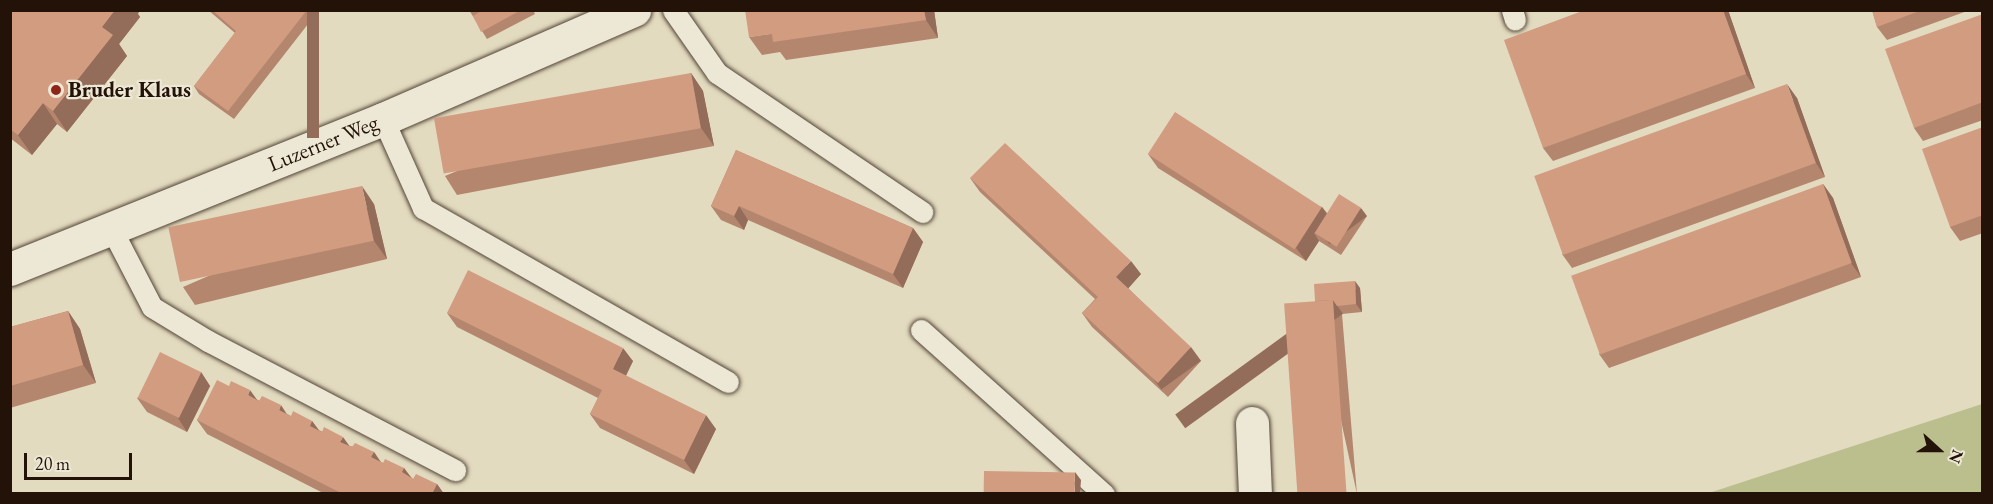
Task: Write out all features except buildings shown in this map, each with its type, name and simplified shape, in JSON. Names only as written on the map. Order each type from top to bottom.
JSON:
[{"type":"street","name":"Luzerner Weg","points":[[10,268],[383,119],[577,22],[634,10]]},
{"type":"street","points":[[1252,423],[1255,494]]},
{"type":"lane","points":[[673,10],[717,73],[922,212]]},
{"type":"lane","points":[[383,119],[423,208],[728,382]]},
{"type":"lane","points":[[111,228],[152,307],[208,341],[455,471]]},
{"type":"lane","points":[[921,330],[1104,494]]},
{"type":"green space","points":[[1982,404],[1982,493],[1709,493]]},
{"type":"place","name":"Bruder Klaus","points":[[56,90]]}]
